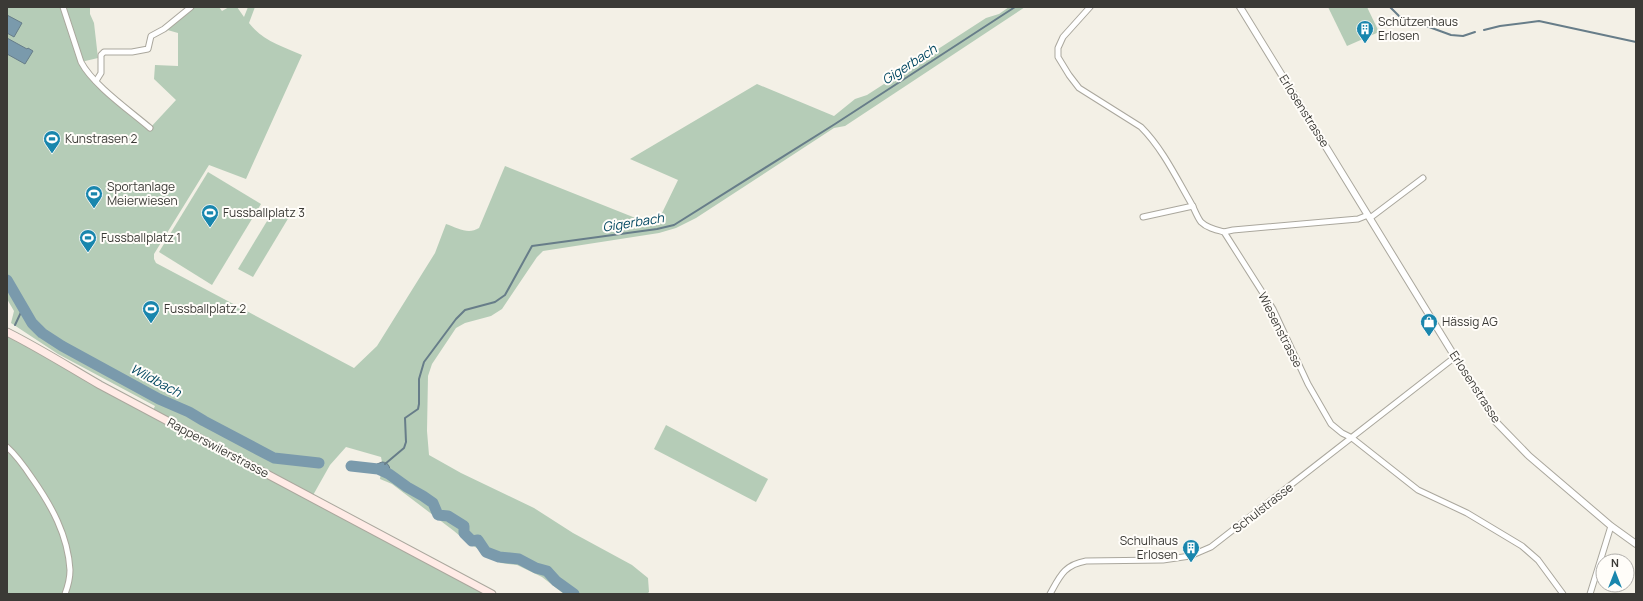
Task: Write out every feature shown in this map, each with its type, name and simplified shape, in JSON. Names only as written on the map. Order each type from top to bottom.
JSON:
[{"type":"main road","name":"Rapperswilerstrasse","points":[[7,332],[100,384],[492,594]]},
{"type":"street","points":[[63,7],[84,68],[96,81],[150,128]]},
{"type":"street","points":[[96,81],[101,73],[101,55],[104,52],[132,52],[148,49],[151,36],[164,29],[191,7]]},
{"type":"street","points":[[1090,7],[1063,38],[1058,48],[1058,57],[1062,65],[1079,88],[1141,127],[1147,133],[1158,146],[1201,222],[1212,229],[1224,232],[1358,220],[1369,216],[1423,178]]},
{"type":"street","name":"Erlosenstrasse","points":[[1240,7],[1496,422],[1529,456],[1611,526],[1636,544]]},
{"type":"street","points":[[1143,217],[1193,206]]},
{"type":"street","name":"Wiesenstrasse","points":[[1224,232],[1273,309],[1308,384],[1331,424],[1342,433],[1352,438],[1418,490],[1467,513],[1522,546],[1538,560],[1563,594]]},
{"type":"street","name":"Schulstrasse","points":[[1050,594],[1061,574],[1076,562],[1163,560],[1190,556],[1211,547],[1455,357]]},
{"type":"street","points":[[7,447],[19,458],[48,501],[56,518],[66,548],[70,570],[65,594]]},
{"type":"street","points":[[1590,594],[1611,526]]},
{"type":"green space","points":[[7,7],[90,7],[90,14],[94,23],[98,58],[81,62],[84,68],[150,128],[176,100],[154,79],[155,65],[178,66],[178,33],[164,29],[190,7],[219,7],[222,11],[229,7],[237,7],[244,17],[248,7],[255,7],[249,23],[254,29],[267,39],[302,55],[246,179],[209,165],[154,254],[154,259],[156,263],[354,368],[377,346],[435,253],[446,224],[467,231],[479,228],[505,166],[643,221],[657,219],[662,213],[678,180],[630,159],[757,84],[834,116],[855,99],[867,95],[986,18],[999,14],[1009,7],[1025,7],[845,126],[834,128],[696,218],[676,228],[659,233],[543,251],[537,257],[502,309],[491,316],[465,323],[456,328],[432,364],[428,376],[427,431],[429,455],[461,473],[534,508],[573,533],[632,565],[648,578],[649,592],[647,594],[564,594],[542,577],[517,565],[501,563],[467,542],[392,484],[380,479],[381,472],[389,474],[389,467],[386,462],[382,462],[381,457],[346,447],[330,465],[312,497],[498,594],[7,594],[7,332],[152,412],[155,406],[58,354],[11,323],[14,311],[7,299],[7,294],[10,292],[7,285]]},
{"type":"green space","points":[[1328,7],[1367,7],[1379,32],[1347,46]]},
{"type":"green space","name":"Fussballplatz 3","points":[[208,172],[261,204],[212,285],[159,252]]},
{"type":"green space","points":[[275,208],[289,217],[253,277],[238,269]]},
{"type":"green space","points":[[666,425],[768,479],[756,502],[654,449]]},
{"type":"water","points":[[7,15],[22,23],[14,37],[7,33]]},
{"type":"water","points":[[7,38],[33,51],[25,64],[7,54]]},
{"type":"water","points":[[382,462],[389,466],[390,470],[388,475],[376,472],[377,464]]},
{"type":"waterway","name":"Gigerbach","points":[[385,464],[404,448],[406,442],[405,418],[418,409],[419,379],[424,362],[456,319],[465,310],[495,302],[505,295],[532,246],[657,229],[674,225],[835,124],[1015,7]]},
{"type":"waterway","name":"Gigerbach","points":[[1390,7],[1399,16],[1451,35],[1463,36],[1475,32]]},
{"type":"waterway","name":"Gigerbach","points":[[1484,30],[1500,26],[1539,21],[1636,42]]},
{"type":"waterway","name":"Wildbach","points":[[7,280],[32,323],[42,333],[62,346],[159,399],[189,412],[274,458],[319,463]]},
{"type":"waterway","points":[[15,325],[23,308]]},
{"type":"waterway","name":"Wildbach","points":[[351,466],[378,469],[389,474],[433,503],[438,515],[448,516],[464,526],[464,533],[472,541],[478,540],[486,552],[499,557],[519,559],[536,568],[547,571],[556,581],[574,594]]},
{"type":"place","name":"Schützenhaus Erlosen","points":[[1365,44]]},
{"type":"place","name":"Kunstrasen 2","points":[[52,154]]},
{"type":"place","name":"Sportanlage Meierwiesen","points":[[94,209]]},
{"type":"place","name":"Fussballplatz 3","points":[[210,228]]},
{"type":"place","name":"Fussballplatz 1","points":[[88,253]]},
{"type":"place","name":"Fussballplatz 2","points":[[151,324]]},
{"type":"place","name":"Hässig AG","points":[[1429,337]]},
{"type":"place","name":"Schulhaus Erlosen","points":[[1191,563]]}]
